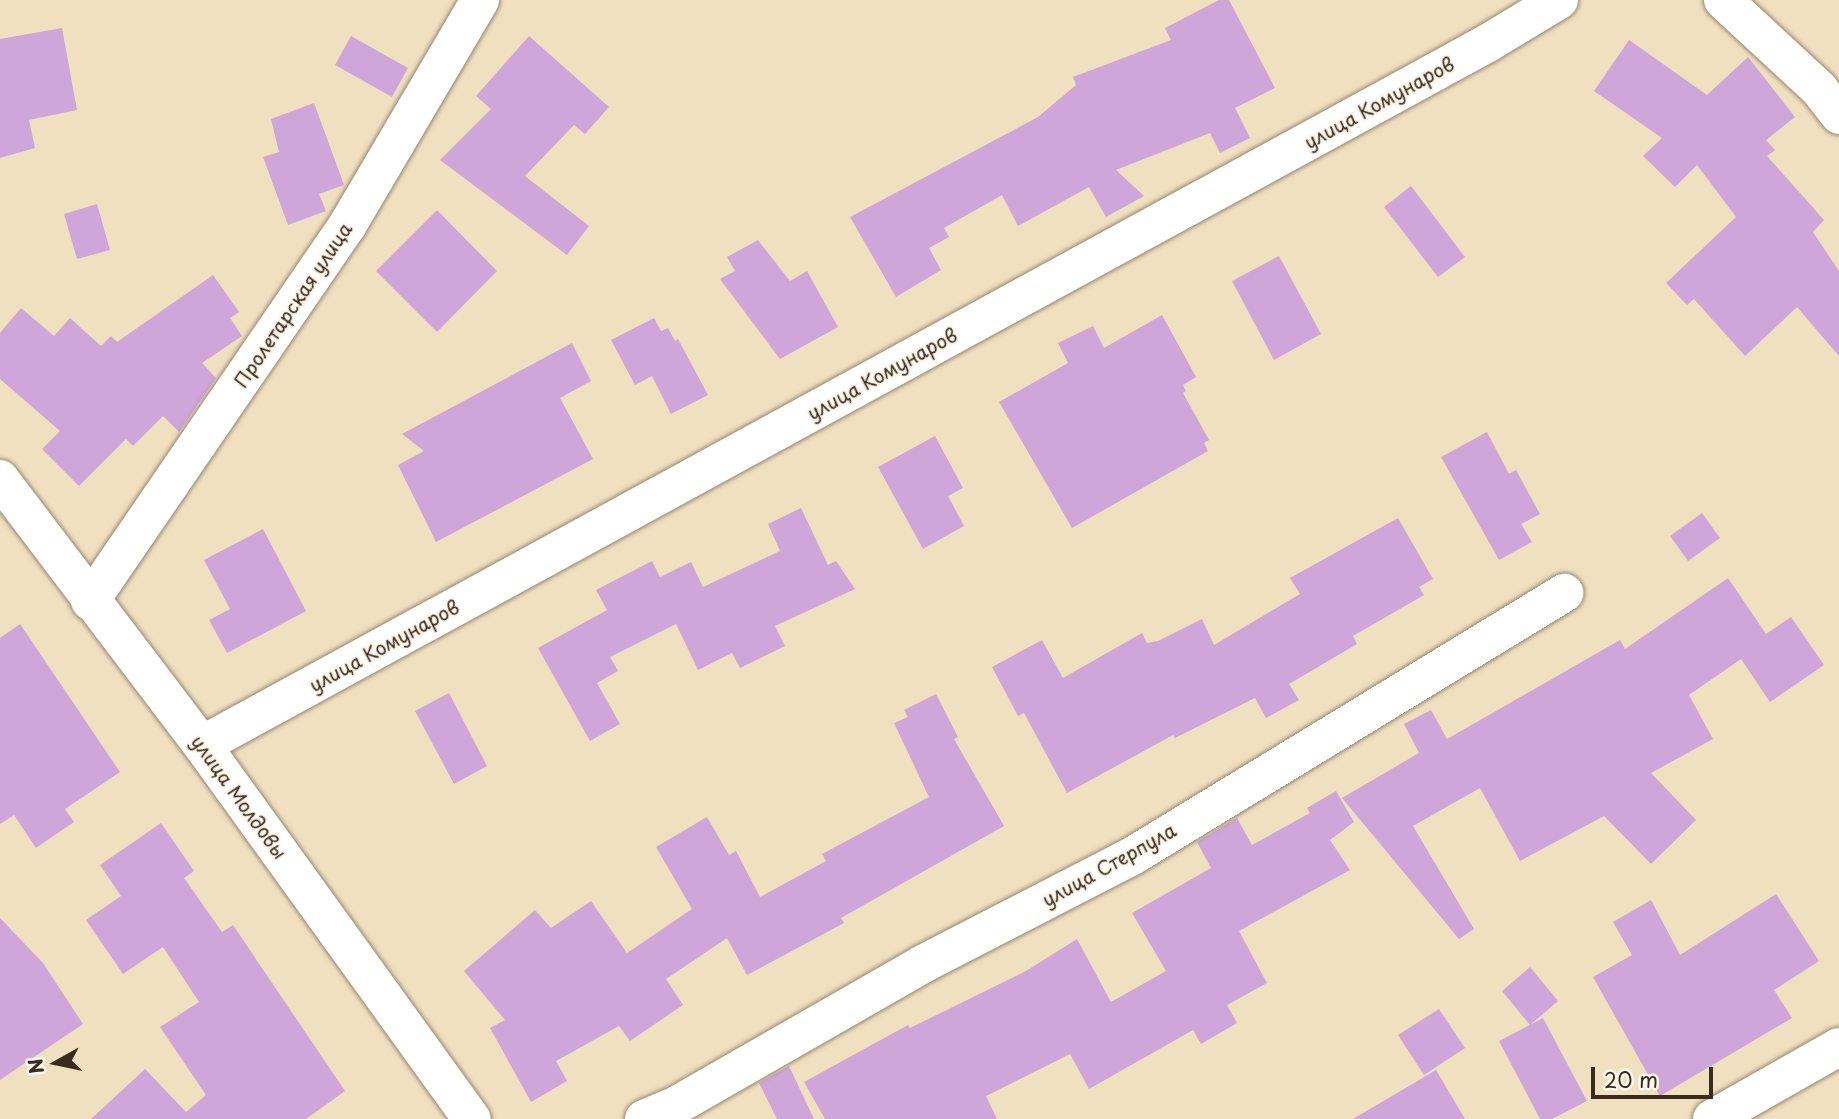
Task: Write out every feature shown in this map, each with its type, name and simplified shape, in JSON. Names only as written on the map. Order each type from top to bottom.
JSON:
[{"type":"street","name":"Пролетарская улица","points":[[90,601],[347,226],[480,0]]},
{"type":"street","name":"улица Комунаров","points":[[202,745],[1476,50],[1559,0]]},
{"type":"street","points":[[1723,0],[1819,89],[1839,115]]},
{"type":"street","name":"улица Молдовы","points":[[0,479],[90,601],[202,745],[472,1119]]},
{"type":"street","name":"улица Стерпула","points":[[644,1119],[677,1105],[923,964],[1134,855],[1564,593]]},
{"type":"street","points":[[1712,1119],[1839,1047]]},
{"type":"building","points":[[1219,0],[1229,0],[1275,88],[1235,108],[1250,138],[1220,153],[1210,133],[1116,170],[1144,196],[1106,217],[1089,187],[1018,226],[1002,195],[944,228],[949,237],[929,248],[941,270],[896,297],[850,217],[1038,117],[1076,85],[1073,77],[1171,40],[1165,28]]},
{"type":"building","points":[[62,28],[77,110],[29,120],[35,148],[0,158],[0,39]]},
{"type":"building","points":[[351,36],[408,68],[392,97],[335,65]]},
{"type":"building","points":[[529,36],[609,107],[585,134],[574,125],[525,176],[589,226],[567,255],[440,160],[491,109],[476,96]]},
{"type":"building","points":[[1629,40],[1707,95],[1748,57],[1795,117],[1766,140],[1775,150],[1767,156],[1824,220],[1813,232],[1839,271],[1839,356],[1797,307],[1745,356],[1694,299],[1687,305],[1666,283],[1736,217],[1697,165],[1675,187],[1643,156],[1662,138],[1594,91]]},
{"type":"building","points":[[314,103],[344,185],[319,194],[326,211],[288,225],[263,157],[279,152],[271,119]]},
{"type":"building","points":[[1411,186],[1465,257],[1438,277],[1384,207]]},
{"type":"building","points":[[97,204],[110,250],[77,259],[64,214]]},
{"type":"building","points":[[437,210],[497,271],[437,332],[376,271]]},
{"type":"building","points":[[758,240],[790,281],[807,271],[838,327],[780,359],[720,279],[735,271],[727,257]]},
{"type":"building","points":[[1279,256],[1321,334],[1274,360],[1232,281]]},
{"type":"building","points":[[213,275],[239,312],[230,318],[242,336],[202,363],[216,378],[179,432],[163,416],[133,446],[126,439],[79,486],[42,449],[60,431],[0,379],[0,333],[21,308],[54,336],[70,318],[101,346],[111,336],[117,342]]},
{"type":"building","points":[[1162,315],[1196,377],[1183,385],[1186,391],[1183,393],[1209,440],[1204,443],[1208,451],[1072,528],[999,402],[1068,363],[1058,343],[1093,326],[1104,348]]},
{"type":"building","points":[[654,318],[661,331],[668,328],[675,341],[678,339],[708,395],[671,414],[652,376],[635,385],[611,340]]},
{"type":"building","points":[[572,343],[591,381],[560,398],[593,459],[436,542],[398,465],[424,451],[402,434]]},
{"type":"building","points":[[1487,432],[1509,474],[1516,470],[1540,514],[1521,524],[1532,542],[1499,560],[1441,457]]},
{"type":"building","points":[[935,436],[963,488],[948,496],[964,526],[923,549],[878,467]]},
{"type":"building","points":[[801,508],[828,565],[836,561],[855,589],[775,626],[785,646],[740,668],[732,653],[698,670],[676,624],[610,657],[618,671],[597,683],[620,724],[590,741],[538,648],[607,610],[596,590],[652,561],[660,577],[691,562],[703,587],[780,551],[768,524]]},
{"type":"building","points":[[1702,513],[1720,538],[1688,561],[1670,536]]},
{"type":"building","points":[[1398,518],[1433,579],[1419,587],[1424,595],[1353,636],[1357,644],[1289,684],[1299,700],[1266,718],[1255,698],[1175,738],[1173,735],[1067,793],[1024,713],[1018,716],[992,667],[1042,640],[1063,678],[1142,633],[1147,643],[1158,641],[1202,619],[1214,645],[1300,594],[1290,578]]},
{"type":"building","points":[[263,529],[306,611],[227,653],[209,620],[230,609],[204,560]]},
{"type":"building","points":[[1728,578],[1766,634],[1791,617],[1824,665],[1770,702],[1741,659],[1689,695],[1713,739],[1651,773],[1696,820],[1651,864],[1604,816],[1520,861],[1480,788],[1413,826],[1474,929],[1459,939],[1342,798],[1419,753],[1404,724],[1431,710],[1447,739],[1620,640],[1625,649]]},
{"type":"building","points":[[20,624],[120,772],[65,809],[74,822],[36,848],[14,815],[0,824],[0,638]]},
{"type":"building","points":[[449,693],[487,766],[454,784],[415,711]]},
{"type":"building","points":[[936,694],[958,737],[954,739],[1004,826],[841,918],[844,923],[747,975],[727,938],[666,979],[683,1005],[630,1041],[619,1026],[556,1061],[567,1081],[531,1102],[490,1028],[505,1020],[464,971],[535,910],[551,928],[591,901],[627,953],[692,909],[656,847],[707,817],[729,855],[736,851],[760,897],[826,861],[822,854],[929,797],[894,723],[908,717],[904,710]]},
{"type":"building","points":[[1336,791],[1354,822],[1330,840],[1350,870],[1239,931],[1267,983],[1227,1005],[1237,1023],[1201,1044],[1193,1030],[1089,1089],[1070,1054],[986,1096],[997,1119],[825,1119],[804,1082],[908,1025],[910,1028],[1026,971],[1077,939],[1111,1002],[1166,971],[1132,913],[1211,868],[1197,842],[1237,818],[1252,845],[1310,813],[1307,808]]},
{"type":"building","points":[[161,823],[194,871],[184,878],[222,932],[233,925],[345,1091],[306,1119],[91,1119],[145,1069],[186,1112],[206,1095],[160,1027],[199,1002],[163,947],[123,974],[86,920],[121,896],[100,865]]},
{"type":"building","points":[[1776,894],[1819,961],[1774,990],[1792,1018],[1660,1096],[1593,977],[1632,955],[1613,922],[1651,900],[1680,955]]},
{"type":"building","points":[[0,918],[43,963],[83,1024],[0,1080]]},
{"type":"building","points":[[1530,967],[1558,1001],[1530,1025],[1502,991]]},
{"type":"building","points":[[1439,1009],[1465,1048],[1424,1075],[1398,1035]]},
{"type":"building","points":[[1543,1018],[1587,1101],[1552,1119],[1540,1119],[1499,1041]]},
{"type":"building","points":[[789,1066],[814,1119],[777,1119],[759,1083]]},
{"type":"building","points":[[1436,1070],[1465,1119],[1353,1119]]}]
